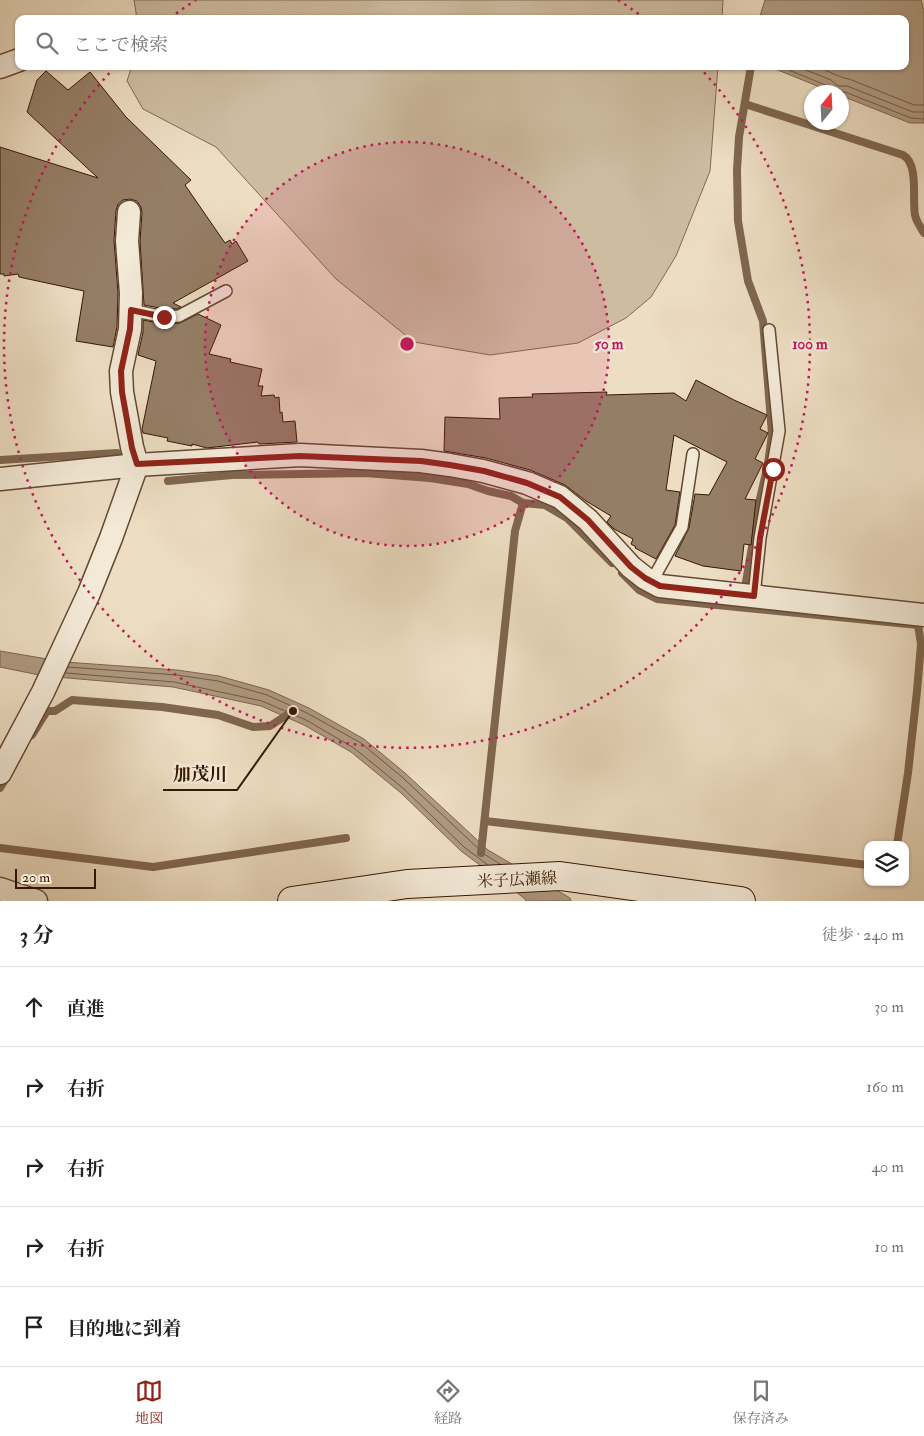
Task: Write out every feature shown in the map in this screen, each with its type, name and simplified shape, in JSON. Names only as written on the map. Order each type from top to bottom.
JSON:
[{"type":"main road","name":"米子広瀬線","points":[[292,901],[387,894],[407,884],[560,876],[741,901]]},
{"type":"street","points":[[0,66],[15,61]]},
{"type":"street","points":[[0,774],[60,656],[89,593],[137,464],[132,448],[122,392],[121,371],[130,329],[131,310],[127,242],[129,212]]},
{"type":"street","points":[[0,479],[137,464],[300,456],[421,461],[450,465],[484,471],[527,483],[560,497],[588,520],[631,567],[660,586],[924,615]]},
{"type":"street","points":[[0,889],[36,901]]},
{"type":"lane","points":[[131,310],[164,317],[179,316],[226,291]]},
{"type":"lane","points":[[754,596],[760,538],[779,431],[769,330]]},
{"type":"lane","points":[[652,582],[682,527],[693,454]]},
{"type":"shaded area","points":[[134,0],[723,0],[722,15],[136,15]]},
{"type":"shaded area","points":[[131,70],[718,70],[710,171],[676,256],[651,297],[626,318],[578,343],[490,355],[414,342],[336,279],[216,147],[143,109],[127,81]]},
{"type":"water","points":[[765,0],[921,0],[924,10],[924,123],[910,123],[849,99],[849,85],[815,85],[778,70],[909,70],[909,15],[760,15]]},
{"type":"water","points":[[0,651],[65,662],[177,670],[219,676],[269,690],[309,708],[364,739],[405,773],[488,850],[570,898],[571,901],[526,901],[461,851],[401,793],[351,752],[304,725],[261,706],[173,687],[44,676],[0,667]]},
{"type":"building","points":[[46,71],[68,90],[90,72],[126,117],[191,180],[185,185],[225,243],[230,240],[232,244],[236,241],[248,261],[173,303],[181,307],[177,309],[144,305],[140,241],[141,207],[137,201],[123,200],[118,204],[116,211],[114,240],[118,293],[117,327],[113,347],[76,341],[84,291],[19,277],[18,274],[4,276],[4,274],[0,274],[0,147],[98,178],[27,112],[37,80]]},
{"type":"building","points":[[198,314],[221,325],[209,354],[231,359],[230,362],[262,369],[258,386],[263,386],[261,396],[274,395],[275,398],[279,397],[280,413],[282,412],[283,422],[295,421],[297,442],[259,444],[258,442],[207,448],[167,441],[168,438],[143,433],[142,429],[156,361],[138,355],[143,332],[143,320],[163,324],[180,323]]},
{"type":"building","points":[[696,380],[767,415],[760,429],[768,433],[755,459],[763,463],[745,499],[756,500],[751,545],[744,544],[741,571],[703,566],[675,556],[689,528],[695,494],[709,495],[727,462],[674,435],[666,490],[680,492],[675,525],[656,559],[635,548],[631,544],[633,539],[614,529],[607,522],[611,516],[586,501],[565,485],[530,470],[486,458],[444,451],[445,417],[500,419],[499,398],[533,397],[532,394],[607,392],[606,395],[674,393],[686,401]]},
{"type":"waterway","points":[[744,594],[772,434],[763,321],[748,281],[738,221],[737,170],[739,137],[750,70]]},
{"type":"waterway","points":[[745,104],[903,155],[911,166],[914,182],[915,215],[924,233]]},
{"type":"waterway","points":[[0,460],[117,453]]},
{"type":"waterway","points":[[168,481],[232,475],[365,473],[430,478],[468,484],[511,496],[523,503],[545,505],[567,518],[612,563]]},
{"type":"waterway","points":[[481,853],[515,531],[523,503]]},
{"type":"waterway","points":[[622,573],[639,590],[657,599],[918,625],[921,644],[917,691],[908,773],[898,841]]},
{"type":"waterway","points":[[32,735],[47,711],[55,711],[72,700],[162,707],[218,715],[253,727],[270,726],[293,711]]},
{"type":"waterway","points":[[0,788],[8,775]]},
{"type":"waterway","points":[[485,821],[864,865]]},
{"type":"waterway","points":[[0,848],[153,867],[346,838]]},
{"type":"place","name":"加茂川","points":[[293,711]]},
{"type":"route","points":[[164,317],[131,310],[130,329],[121,371],[122,392],[132,448],[137,464],[300,456],[421,461],[484,471],[527,483],[560,497],[588,520],[631,567],[645,578],[660,586],[754,596],[760,538],[773,469]]}]
